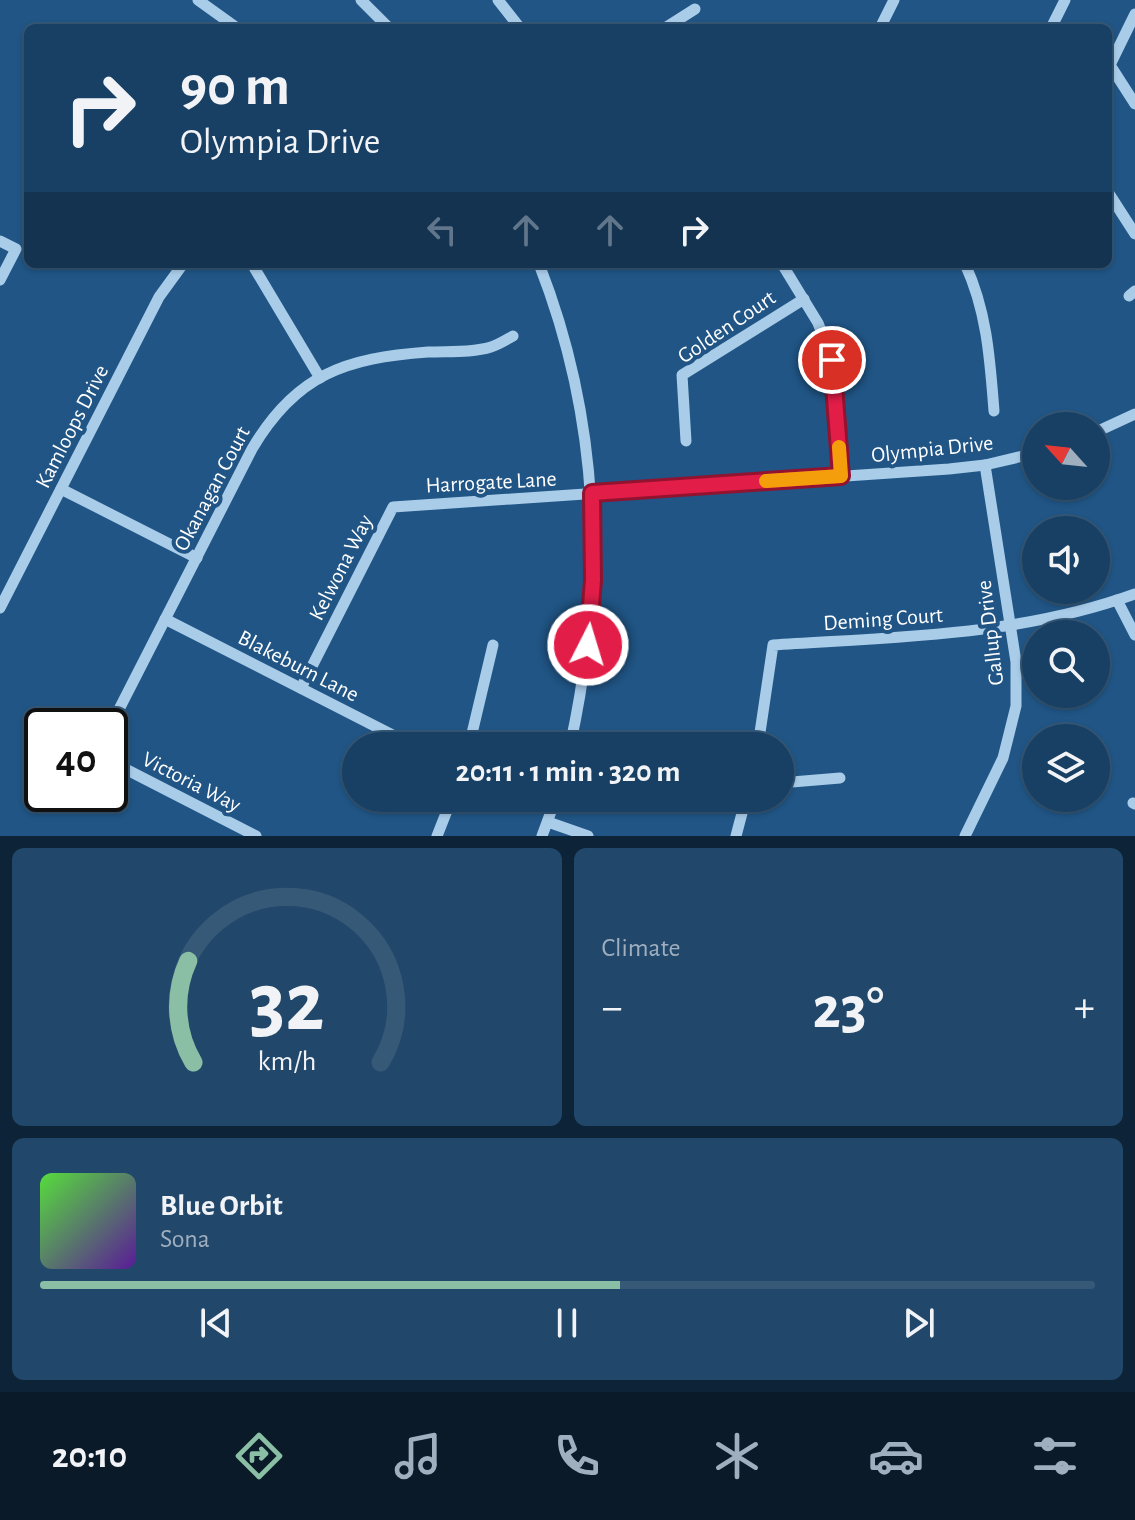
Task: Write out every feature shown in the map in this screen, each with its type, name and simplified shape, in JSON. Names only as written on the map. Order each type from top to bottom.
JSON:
[{"type":"street","points":[[198,0],[231,24]]},
{"type":"street","points":[[361,0],[385,24]]},
{"type":"street","points":[[498,0],[517,24]]},
{"type":"street","points":[[882,24],[894,0]]},
{"type":"street","points":[[1053,24],[1065,0]]},
{"type":"street","points":[[671,24],[695,9]]},
{"type":"street","points":[[1112,61],[1135,14]]},
{"type":"street","points":[[1112,68],[1135,104]]},
{"type":"street","points":[[1112,198],[1135,234]]},
{"type":"street","points":[[0,241],[16,249],[0,280]]},
{"type":"street","name":"Kamloops Drive","points":[[0,608],[159,297],[180,268]]},
{"type":"street","points":[[254,268],[320,378]]},
{"type":"street","points":[[540,268],[571,363],[592,493],[590,624],[573,732]]},
{"type":"street","points":[[785,268],[826,340],[832,360],[841,476]]},
{"type":"street","points":[[967,268],[981,305],[987,333],[994,411]]},
{"type":"street","name":"Golden Court","points":[[686,441],[682,375],[804,299]]},
{"type":"street","name":"Okanagan Court","points":[[120,708],[261,433],[289,401],[339,368],[371,358],[489,348],[513,336]]},
{"type":"street","points":[[1110,426],[1135,414]]},
{"type":"street","name":"Olympia Drive","points":[[592,493],[985,465],[1022,456]]},
{"type":"street","name":"Gallup Drive","points":[[965,836],[997,774],[1012,728],[1017,684],[985,465]]},
{"type":"street","points":[[61,489],[197,558]]},
{"type":"street","name":"Harrogate Lane","points":[[393,507],[592,493]]},
{"type":"street","name":"Kelwona Way","points":[[301,688],[393,507]]},
{"type":"street","name":"Deming Court","points":[[760,732],[773,645],[1010,627],[1135,594]]},
{"type":"street","points":[[1117,600],[1135,635]]},
{"type":"street","name":"Blakeburn Lane","points":[[165,619],[387,732]]},
{"type":"street","points":[[472,732],[493,645]]},
{"type":"street","name":"Victoria Way","points":[[128,770],[256,836]]},
{"type":"street","points":[[794,782],[840,778]]},
{"type":"street","points":[[437,836],[446,812]]},
{"type":"street","points":[[542,836],[551,812]]},
{"type":"street","points":[[736,836],[742,812]]},
{"type":"street","points":[[548,822],[588,836]]},
{"type":"slow traffic","points":[[766,481],[841,476],[839,447]]},
{"type":"route","points":[[588,645],[593,580],[592,493],[841,476],[832,360]]}]
